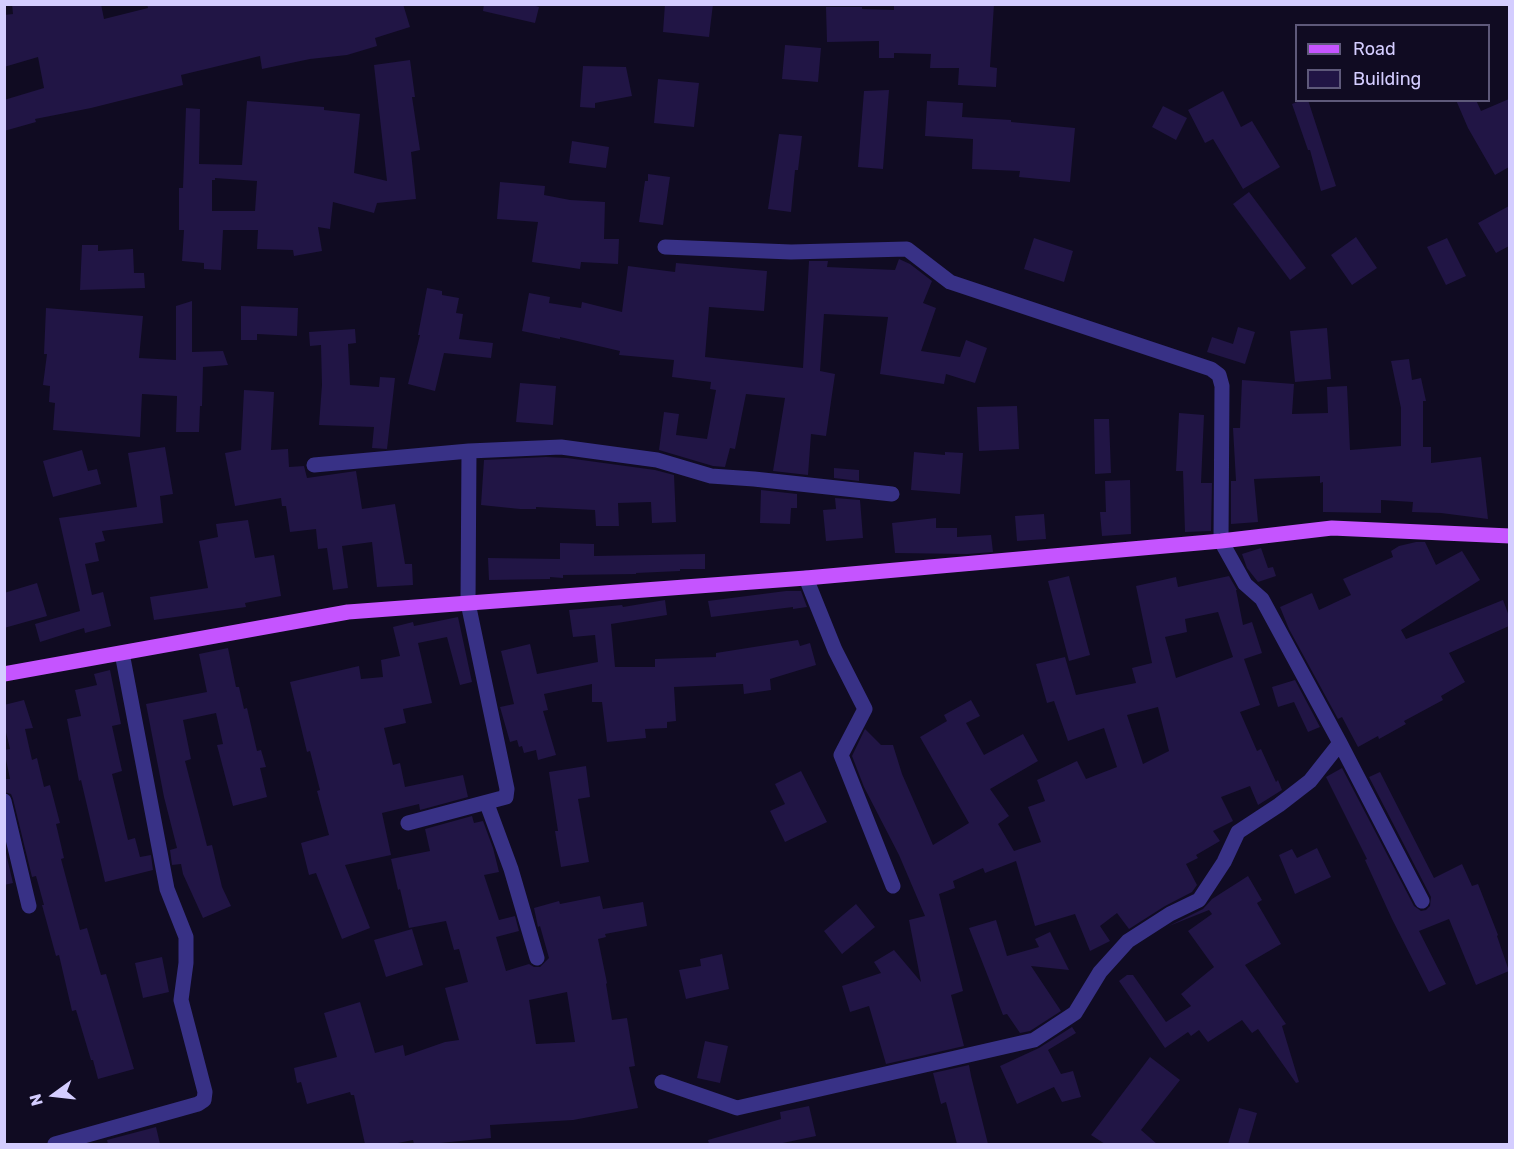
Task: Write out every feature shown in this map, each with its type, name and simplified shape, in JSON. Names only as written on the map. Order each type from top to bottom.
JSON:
[{"type":"main road","points":[[4,674],[348,612],[806,578],[1332,528],[1509,536]]},
{"type":"street","points":[[665,247],[791,252],[907,249],[950,282],[1211,369],[1219,375],[1222,386],[1221,540],[1245,584],[1262,599],[1422,901]]},
{"type":"street","points":[[314,465],[469,451],[561,447],[657,460],[711,476],[754,478],[892,494]]},
{"type":"street","points":[[408,823],[506,797],[507,789],[468,603],[469,451]]},
{"type":"street","points":[[806,578],[835,650],[864,709],[841,755],[893,886]]},
{"type":"street","points":[[55,1144],[198,1104],[204,1100],[205,1092],[181,1000],[186,963],[186,937],[167,890],[122,653]]},
{"type":"street","points":[[662,1082],[737,1108],[1034,1040],[1075,1013],[1100,972],[1128,941],[1170,914],[1199,900],[1224,862],[1238,832],[1310,781],[1340,743]]},
{"type":"street","points":[[4,801],[29,906]]},
{"type":"street","points":[[486,804],[511,869],[537,958]]},
{"type":"building","points":[[12,4],[101,4],[104,19],[148,8],[147,4],[403,4],[410,27],[375,38],[377,46],[347,55],[310,59],[262,69],[260,56],[181,75],[183,85],[91,108],[35,119],[36,122],[4,131],[4,100],[44,88],[38,57],[4,67],[4,15],[13,14]]},
{"type":"building","points":[[484,4],[529,4],[539,7],[535,23],[483,11]]},
{"type":"building","points":[[665,4],[713,4],[709,37],[663,32]]},
{"type":"building","points":[[894,4],[994,4],[990,67],[997,68],[996,87],[958,85],[959,68],[930,68],[931,54],[894,53],[894,58],[879,58],[879,41],[827,42],[826,7],[894,10]]},
{"type":"building","points":[[785,45],[821,48],[818,82],[782,79]]},
{"type":"building","points":[[410,60],[415,97],[412,97],[420,150],[411,152],[416,199],[377,203],[374,213],[333,202],[330,229],[318,227],[322,251],[294,256],[293,250],[257,249],[258,230],[223,230],[221,270],[204,269],[204,263],[182,261],[184,230],[179,230],[179,188],[183,188],[186,108],[200,109],[199,164],[242,165],[247,101],[324,107],[324,110],[360,114],[354,173],[387,181],[374,65]],"holes":[[[215,178],[257,181],[255,211],[212,211],[212,180]]]},
{"type":"building","points":[[583,66],[626,67],[632,96],[595,103],[595,108],[580,107]]},
{"type":"building","points":[[658,79],[699,83],[694,127],[654,123]]},
{"type":"building","points":[[889,90],[883,169],[858,167],[864,91]]},
{"type":"building","points":[[1223,91],[1241,127],[1252,121],[1280,167],[1243,189],[1213,139],[1205,143],[1188,110]]},
{"type":"building","points":[[1509,99],[1509,167],[1495,175],[1468,128],[1457,102],[1477,102],[1481,111]]},
{"type":"building","points":[[927,101],[963,103],[962,117],[1075,128],[1070,182],[1019,177],[1020,171],[972,169],[973,139],[925,136]]},
{"type":"building","points":[[1309,102],[1336,186],[1321,191],[1310,150],[1308,150],[1292,104]]},
{"type":"building","points":[[1163,106],[1187,118],[1176,140],[1152,127]]},
{"type":"building","points":[[779,134],[802,136],[798,170],[795,170],[791,212],[768,209]]},
{"type":"building","points":[[572,141],[609,147],[606,168],[569,163]]},
{"type":"building","points":[[648,174],[670,177],[663,225],[639,222]]},
{"type":"building","points":[[500,182],[545,186],[544,195],[570,200],[605,202],[604,239],[619,239],[618,264],[581,262],[580,269],[532,262],[538,222],[497,219]]},
{"type":"building","points":[[1249,192],[1306,268],[1290,280],[1233,204]]},
{"type":"building","points":[[1509,206],[1509,246],[1496,253],[1478,223]]},
{"type":"building","points":[[1356,237],[1377,268],[1352,285],[1331,255]]},
{"type":"building","points":[[1034,238],[1073,251],[1064,282],[1024,269]]},
{"type":"building","points":[[1447,238],[1466,276],[1446,285],[1427,247]]},
{"type":"building","points":[[82,245],[98,245],[98,251],[133,249],[134,273],[144,273],[145,288],[80,290]]},
{"type":"building","points":[[899,259],[910,264],[932,281],[923,303],[936,308],[921,351],[960,357],[966,340],[987,348],[975,383],[946,374],[944,384],[880,374],[888,317],[824,314],[820,371],[835,374],[826,436],[811,434],[808,475],[773,471],[785,398],[746,394],[735,449],[730,448],[725,467],[713,466],[659,450],[664,412],[679,414],[676,435],[707,439],[716,390],[710,389],[711,382],[672,377],[674,360],[619,355],[620,351],[522,331],[529,293],[550,297],[549,303],[581,308],[582,302],[622,312],[628,266],[675,272],[676,263],[767,271],[764,311],[709,307],[705,357],[803,368],[809,261],[828,261],[827,267],[895,270]]},
{"type":"building","points":[[427,288],[442,291],[442,295],[459,298],[456,313],[463,314],[459,339],[493,343],[491,358],[444,353],[435,391],[408,384],[420,335],[418,335]]},
{"type":"building","points":[[192,301],[192,352],[223,351],[228,365],[203,367],[199,432],[176,432],[177,396],[142,394],[140,437],[53,430],[55,403],[49,402],[50,386],[43,385],[47,354],[44,354],[46,308],[143,316],[139,358],[176,360],[176,306]]},
{"type":"building","points":[[241,306],[298,308],[297,336],[257,334],[257,340],[241,340]]},
{"type":"building","points":[[1238,327],[1255,332],[1245,364],[1207,352],[1212,337],[1233,344]]},
{"type":"building","points":[[1327,328],[1331,379],[1295,382],[1290,331]]},
{"type":"building","points":[[355,329],[356,343],[348,344],[350,385],[379,387],[380,377],[395,378],[387,449],[372,448],[374,427],[319,425],[322,385],[321,345],[310,346],[309,332]]},
{"type":"building","points":[[1409,359],[1412,380],[1421,378],[1426,401],[1423,401],[1423,447],[1431,447],[1431,463],[1481,457],[1488,519],[1412,512],[1413,502],[1381,500],[1381,513],[1323,512],[1323,482],[1320,483],[1320,476],[1254,479],[1258,522],[1231,524],[1231,481],[1236,481],[1233,428],[1240,428],[1242,380],[1294,384],[1292,414],[1328,413],[1327,387],[1347,386],[1350,450],[1401,446],[1401,408],[1391,361]]},
{"type":"building","points":[[520,383],[556,386],[553,425],[516,422]]},
{"type":"building","points":[[244,390],[274,392],[271,450],[288,449],[289,467],[304,466],[307,478],[356,471],[362,509],[395,504],[405,564],[412,564],[413,585],[377,587],[372,542],[342,546],[348,588],[333,590],[327,548],[318,549],[316,529],[290,532],[286,506],[282,506],[281,498],[235,506],[225,453],[241,450]]},
{"type":"building","points":[[1017,406],[1019,449],[979,451],[977,407]]},
{"type":"building","points":[[1179,413],[1204,415],[1201,483],[1212,483],[1211,531],[1185,532],[1183,471],[1176,471]]},
{"type":"building","points":[[1094,419],[1109,419],[1111,473],[1095,474]]},
{"type":"building","points":[[165,447],[173,494],[160,496],[163,523],[102,531],[105,541],[95,543],[99,561],[85,564],[92,595],[103,592],[111,626],[85,633],[84,628],[40,642],[35,624],[80,611],[59,518],[137,507],[128,453]]},
{"type":"building","points":[[82,450],[88,471],[97,469],[101,484],[53,497],[43,461]]},
{"type":"building","points":[[914,452],[945,455],[945,452],[963,453],[960,494],[911,490]]},
{"type":"building","points":[[546,457],[655,470],[674,475],[676,522],[652,523],[651,502],[618,503],[619,526],[596,526],[595,510],[536,507],[536,509],[520,509],[481,505],[484,460]]},
{"type":"building","points":[[834,468],[859,470],[859,481],[834,478]]},
{"type":"building","points":[[1130,480],[1131,534],[1102,536],[1100,512],[1106,512],[1105,481]]},
{"type":"building","points":[[761,490],[797,494],[797,508],[791,508],[790,524],[760,523]]},
{"type":"building","points":[[835,498],[860,500],[863,538],[826,541],[823,510],[836,509]]},
{"type":"building","points":[[1044,514],[1046,539],[1017,541],[1015,516]]},
{"type":"building","points":[[936,518],[936,528],[957,528],[957,537],[991,535],[993,552],[895,553],[892,523]]},
{"type":"building","points":[[248,520],[255,558],[274,555],[281,596],[245,603],[246,607],[154,620],[150,597],[208,588],[199,541],[218,537],[216,524]]},
{"type":"building","points":[[1425,542],[1436,565],[1462,551],[1480,580],[1401,630],[1406,639],[1503,600],[1509,616],[1509,626],[1449,653],[1465,682],[1441,696],[1443,700],[1404,721],[1406,724],[1379,739],[1378,736],[1358,747],[1342,717],[1338,719],[1289,629],[1280,607],[1312,593],[1319,610],[1351,595],[1343,579],[1393,557],[1391,551],[1399,546]]},
{"type":"building","points":[[560,543],[594,544],[594,556],[705,554],[705,569],[680,569],[680,571],[636,574],[563,575],[563,578],[550,577],[550,579],[489,580],[488,558],[560,559]]},
{"type":"building","points":[[1261,548],[1268,568],[1273,567],[1276,576],[1258,582],[1247,568],[1242,554]]},
{"type":"building","points":[[1069,576],[1090,655],[1069,661],[1048,581]]},
{"type":"building","points":[[1229,576],[1237,590],[1243,625],[1252,622],[1262,653],[1244,659],[1260,705],[1240,712],[1257,751],[1261,749],[1282,790],[1258,805],[1250,786],[1221,797],[1233,821],[1213,831],[1220,841],[1196,855],[1198,858],[1186,864],[1197,885],[1192,892],[1129,929],[1117,913],[1100,926],[1110,941],[1090,951],[1075,914],[1035,926],[1016,861],[985,873],[983,868],[953,881],[955,888],[939,894],[963,991],[951,995],[964,1046],[886,1064],[869,1006],[850,1012],[842,986],[881,973],[874,962],[894,950],[921,982],[909,920],[925,916],[899,855],[864,787],[852,756],[865,729],[881,745],[893,745],[902,774],[933,845],[969,823],[920,737],[947,721],[944,715],[971,700],[980,716],[966,723],[984,755],[1023,734],[1038,761],[990,789],[1009,816],[998,824],[1014,851],[1041,842],[1028,807],[1045,801],[1037,780],[1077,761],[1086,779],[1117,767],[1104,728],[1068,741],[1054,701],[1047,703],[1036,664],[1065,657],[1076,695],[1136,683],[1132,668],[1152,663],[1136,586],[1176,577],[1178,587]],"holes":[[[1218,612],[1233,657],[1176,678],[1165,637],[1187,632],[1185,619]],[[1158,707],[1169,751],[1143,764],[1127,715]]]},
{"type":"building","points":[[37,583],[47,616],[4,628],[4,593]]},
{"type":"building","points":[[801,591],[807,607],[711,617],[708,601]]},
{"type":"building","points":[[665,600],[667,615],[611,624],[615,667],[655,667],[655,659],[716,657],[716,653],[798,640],[800,646],[810,643],[816,665],[770,679],[771,690],[744,694],[743,684],[674,687],[676,721],[667,722],[667,728],[645,729],[646,738],[607,742],[602,702],[592,702],[592,684],[544,694],[548,710],[543,711],[556,755],[538,760],[536,750],[524,753],[517,740],[510,742],[500,707],[514,704],[501,651],[530,644],[537,674],[598,662],[595,635],[573,637],[569,610],[622,605],[623,607]]},
{"type":"building","points":[[458,617],[472,682],[460,685],[447,637],[418,643],[432,703],[403,709],[406,723],[384,728],[393,765],[400,763],[405,787],[463,775],[468,797],[420,810],[419,804],[382,813],[391,855],[345,865],[370,928],[342,939],[316,873],[309,875],[301,843],[329,835],[317,791],[320,790],[310,751],[307,752],[290,682],[359,666],[361,679],[383,677],[381,660],[400,656],[393,627],[413,622],[414,626]]},
{"type":"building","points":[[228,648],[236,687],[239,687],[244,709],[247,708],[257,751],[261,750],[266,767],[260,768],[267,797],[233,806],[217,745],[223,744],[216,713],[183,720],[191,759],[185,761],[207,846],[212,845],[222,887],[231,906],[203,918],[183,874],[181,864],[172,865],[170,850],[177,848],[164,797],[146,704],[207,692],[199,654]]},
{"type":"building","points":[[110,670],[121,724],[112,726],[122,771],[112,774],[128,840],[135,838],[140,857],[151,855],[153,870],[105,882],[81,780],[79,781],[67,719],[81,716],[75,690],[97,685],[94,674]]},
{"type":"building","points":[[1295,680],[1320,727],[1308,732],[1294,702],[1278,707],[1272,687]]},
{"type":"building","points":[[24,700],[33,728],[25,729],[32,760],[37,758],[44,787],[50,785],[60,823],[56,824],[64,858],[61,859],[80,930],[87,928],[101,975],[106,974],[134,1069],[98,1079],[76,1010],[72,1011],[59,955],[56,956],[36,876],[32,877],[13,799],[11,794],[4,792],[4,779],[10,779],[4,750],[10,749],[4,724],[4,705]]},
{"type":"building","points":[[586,766],[590,797],[578,799],[589,862],[561,867],[549,772]]},
{"type":"building","points":[[1342,768],[1414,906],[1421,911],[1426,910],[1430,906],[1431,897],[1369,777],[1380,772],[1434,878],[1462,864],[1472,886],[1478,884],[1509,971],[1476,985],[1449,919],[1419,931],[1446,984],[1429,992],[1392,919],[1365,860],[1367,859],[1326,777]]},
{"type":"building","points":[[801,771],[827,822],[785,842],[770,811],[785,804],[775,784]]},
{"type":"building","points":[[472,816],[474,823],[483,821],[499,872],[484,875],[499,920],[515,916],[519,931],[496,937],[506,971],[529,964],[540,967],[549,958],[534,908],[559,901],[560,904],[600,896],[603,909],[643,902],[647,926],[605,934],[606,937],[598,939],[612,1020],[627,1018],[635,1066],[629,1067],[638,1108],[573,1120],[490,1125],[491,1138],[430,1144],[414,1144],[413,1140],[393,1144],[365,1144],[354,1095],[350,1092],[307,1104],[301,1082],[297,1083],[294,1068],[337,1057],[324,1013],[360,1002],[375,1053],[403,1045],[405,1056],[445,1042],[459,1040],[445,988],[468,982],[459,949],[454,950],[446,921],[409,928],[391,859],[430,851],[425,829]],"holes":[[[567,992],[575,1042],[536,1044],[529,1000]]]},
{"type":"building","points":[[4,845],[13,883],[4,885]]},
{"type":"building","points":[[1317,848],[1331,877],[1295,894],[1279,855],[1292,849],[1297,858]]},
{"type":"building","points":[[1248,876],[1262,900],[1257,903],[1281,944],[1245,965],[1286,1024],[1282,1026],[1299,1082],[1296,1083],[1258,1029],[1252,1033],[1242,1020],[1208,1042],[1199,1030],[1191,1036],[1188,1032],[1165,1048],[1119,981],[1127,975],[1133,975],[1166,1022],[1191,1006],[1181,994],[1214,967],[1188,931],[1212,914],[1209,910],[1169,926],[1203,909],[1212,899]]},
{"type":"building","points":[[856,904],[875,927],[842,954],[824,931]]},
{"type":"building","points":[[996,920],[1007,956],[1039,947],[1035,939],[1050,932],[1069,970],[1031,966],[1061,1011],[1030,1031],[1020,1033],[1007,1014],[1003,1015],[969,928]]},
{"type":"building","points":[[412,929],[423,965],[386,977],[374,940]]},
{"type":"building","points":[[722,954],[729,989],[686,999],[679,970],[701,966],[700,959]]},
{"type":"building","points":[[162,957],[169,992],[143,998],[135,963]]},
{"type":"building","points":[[1072,1027],[1076,1033],[1048,1050],[1061,1074],[1073,1071],[1081,1097],[1062,1102],[1054,1087],[1017,1104],[1000,1066],[1039,1048]]},
{"type":"building","points":[[705,1041],[728,1046],[720,1083],[697,1078]]},
{"type":"building","points":[[1150,1057],[1180,1080],[1141,1130],[1157,1144],[1105,1144],[1091,1135]]},
{"type":"building","points":[[969,1065],[988,1144],[957,1144],[946,1102],[941,1104],[933,1073]]},
{"type":"building","points":[[809,1106],[816,1136],[778,1144],[709,1144],[708,1140],[781,1119],[780,1112]]},
{"type":"building","points":[[1239,1108],[1257,1113],[1248,1144],[1228,1144]]},
{"type":"building","points":[[156,1127],[160,1144],[108,1144],[107,1140]]}]
